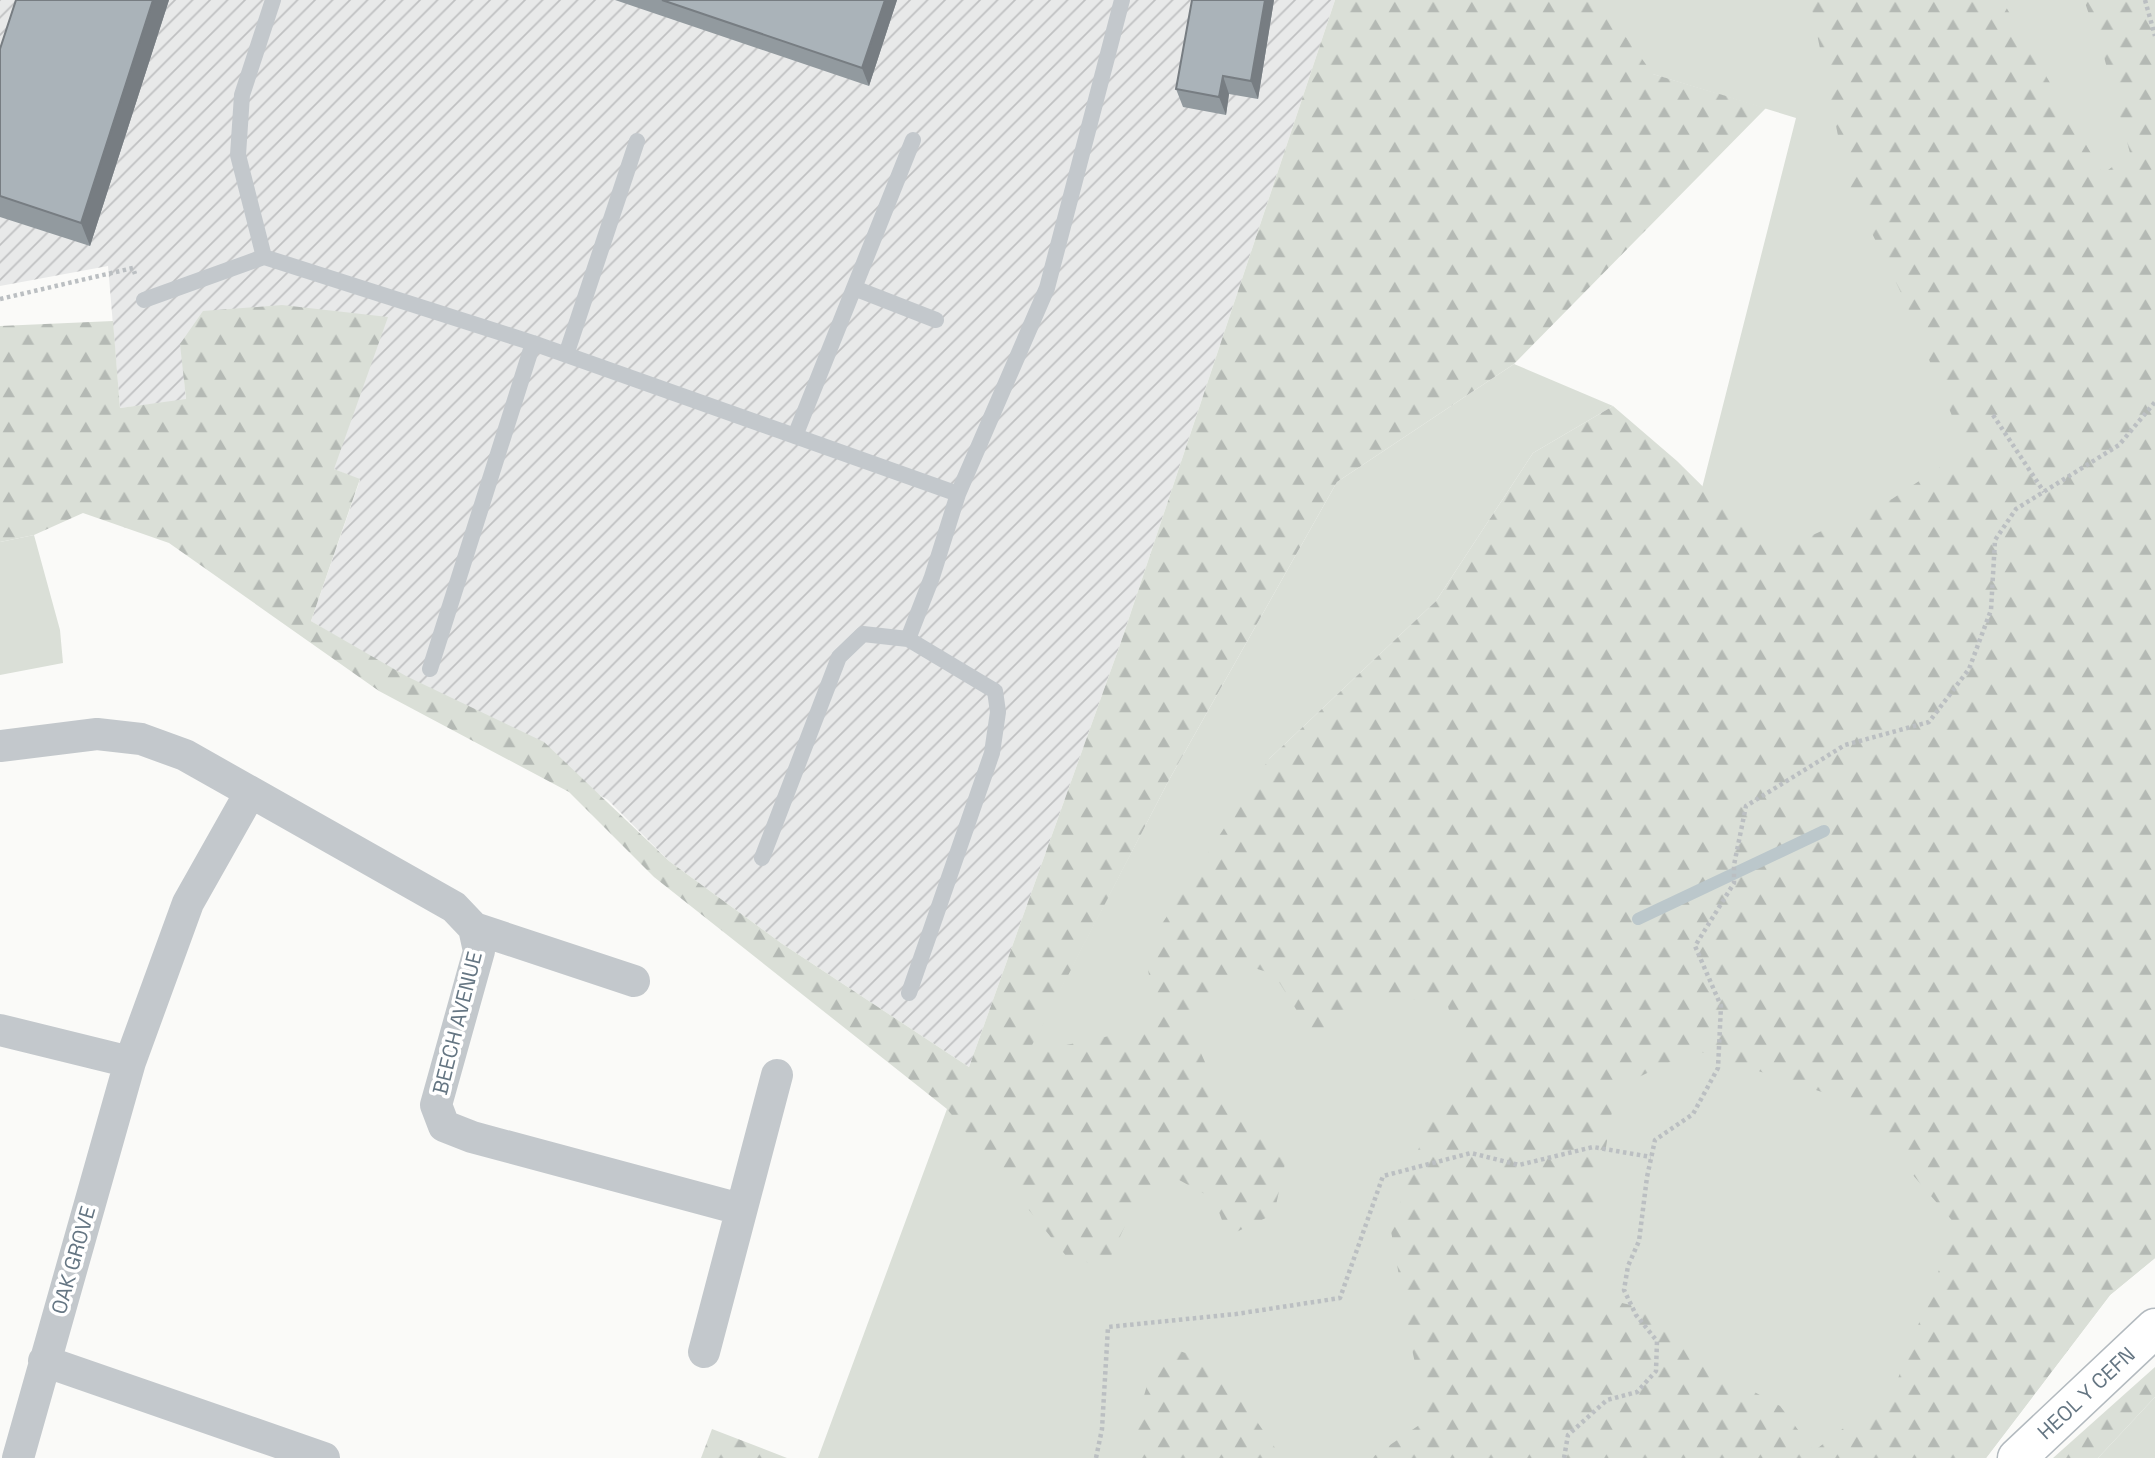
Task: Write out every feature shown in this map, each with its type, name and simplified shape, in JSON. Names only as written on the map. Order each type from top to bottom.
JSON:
[{"type":"street","name":"BEECH AVENUE","points":[[0,746],[97,734],[141,739],[185,755],[454,907],[474,928],[478,951],[436,1105],[444,1126],[472,1138],[740,1209]]},
{"type":"street","name":"OAK GROVE","points":[[18,1458],[130,1062],[188,903],[250,793]]},
{"type":"street","points":[[474,928],[634,981]]},
{"type":"street","points":[[0,1030],[130,1062]]},
{"type":"street","points":[[704,1352],[777,1075]]},
{"type":"street","name":"HEOL Y CEFN","points":[[2017,1458],[2155,1328]]},
{"type":"street","points":[[44,1361],[324,1458]]},
{"type":"lane","points":[[264,257],[238,155],[242,95],[273,0]]},
{"type":"lane","points":[[908,639],[932,577],[958,494],[1047,288],[1122,0]]},
{"type":"lane","points":[[795,436],[913,140]]},
{"type":"lane","points":[[566,355],[637,141]]},
{"type":"lane","points":[[145,300],[264,257],[533,343],[958,494]]},
{"type":"lane","points":[[854,288],[936,320]]},
{"type":"lane","points":[[430,669],[533,343]]},
{"type":"lane","points":[[762,858],[839,657],[863,634],[908,639],[995,691],[998,712],[992,753],[909,993]]},
{"type":"path","points":[[2145,0],[2155,36]]},
{"type":"path","points":[[0,299],[133,268],[145,300]]},
{"type":"path","points":[[1564,1458],[1568,1435],[1607,1400],[1637,1392],[1657,1371],[1657,1341],[1636,1315],[1625,1290],[1628,1266],[1639,1241],[1655,1140],[1693,1114],[1718,1068],[1721,1006],[1695,946],[1734,883],[1734,865],[1746,806],[1845,745],[1929,722],[1969,669],[1991,610],[1995,540],[2016,509],[2119,445],[2155,402]]},
{"type":"path","points":[[1993,415],[2044,492]]},
{"type":"path","points":[[1096,1458],[1101,1429],[1108,1327],[1236,1314],[1339,1298],[1383,1176],[1471,1153],[1519,1165],[1593,1147],[1651,1157]]},
{"type":"shaded area","points":[[0,0],[1335,0],[1122,639],[969,1067],[781,943],[669,861],[608,800],[311,621],[360,480],[334,469],[181,344],[186,400],[120,408],[108,266],[0,286]]},
{"type":"green space","points":[[1335,0],[1599,0],[1653,74],[1766,108],[1514,364],[1337,482],[1169,780],[1028,1053],[1157,1026],[1145,950],[1269,759],[1436,601],[1533,453],[1613,406],[1677,461],[1771,554],[1892,499],[1966,450],[1905,301],[1848,184],[1811,5],[1818,0],[2002,0],[2103,174],[2130,153],[2104,57],[2084,0],[2155,0],[2155,1258],[2110,1295],[1986,1458],[1371,1458],[1428,1419],[1413,1354],[1391,1231],[1431,1112],[1471,1083],[1446,1000],[1368,998],[1314,1038],[1274,974],[1241,964],[1186,1020],[1213,1080],[1267,1130],[1285,1164],[1274,1214],[1228,1236],[1214,1199],[1170,1175],[1130,1215],[1106,1267],[1067,1257],[947,1109],[654,877],[569,792],[379,691],[169,543],[83,513],[34,535],[0,542],[0,326],[113,321],[120,408],[186,399],[180,344],[203,311],[282,305],[388,317],[334,469],[360,479],[311,621],[406,676],[544,742],[669,861],[781,943],[969,1067],[1122,639]],"holes":[[[1695,1050],[1849,1101],[1956,1225],[1894,1389],[1814,1451],[1780,1406],[1694,1359],[1652,1310],[1592,1296],[1596,1206],[1616,1088]]]},
{"type":"green space","points":[[1411,0],[2155,0],[2155,1258],[2110,1295],[1986,1458],[818,1458],[947,1109],[1027,1053],[1169,780],[1337,482],[1514,364],[1613,406],[1533,453],[1436,601],[1269,759],[1241,964],[1672,606],[1796,118]]},
{"type":"green space","points":[[34,535],[60,630],[63,663],[0,675],[0,542]]},
{"type":"green space","points":[[1159,1345],[1216,1362],[1282,1458],[1138,1458],[1135,1426]]},
{"type":"green space","points":[[2155,1367],[2155,1397],[2098,1458],[2053,1458]]},
{"type":"green space","points":[[2155,1397],[2155,1458],[2098,1458]]},
{"type":"green space","points":[[712,1429],[787,1458],[701,1458]]},
{"type":"building","points":[[16,0],[153,0],[81,223],[0,196],[0,49]]},
{"type":"building","points":[[662,0],[885,0],[862,68]]},
{"type":"building","points":[[1192,0],[1265,0],[1251,81],[1223,76],[1219,97],[1176,89]]},
{"type":"waterway","points":[[1638,919],[1824,831]]}]
